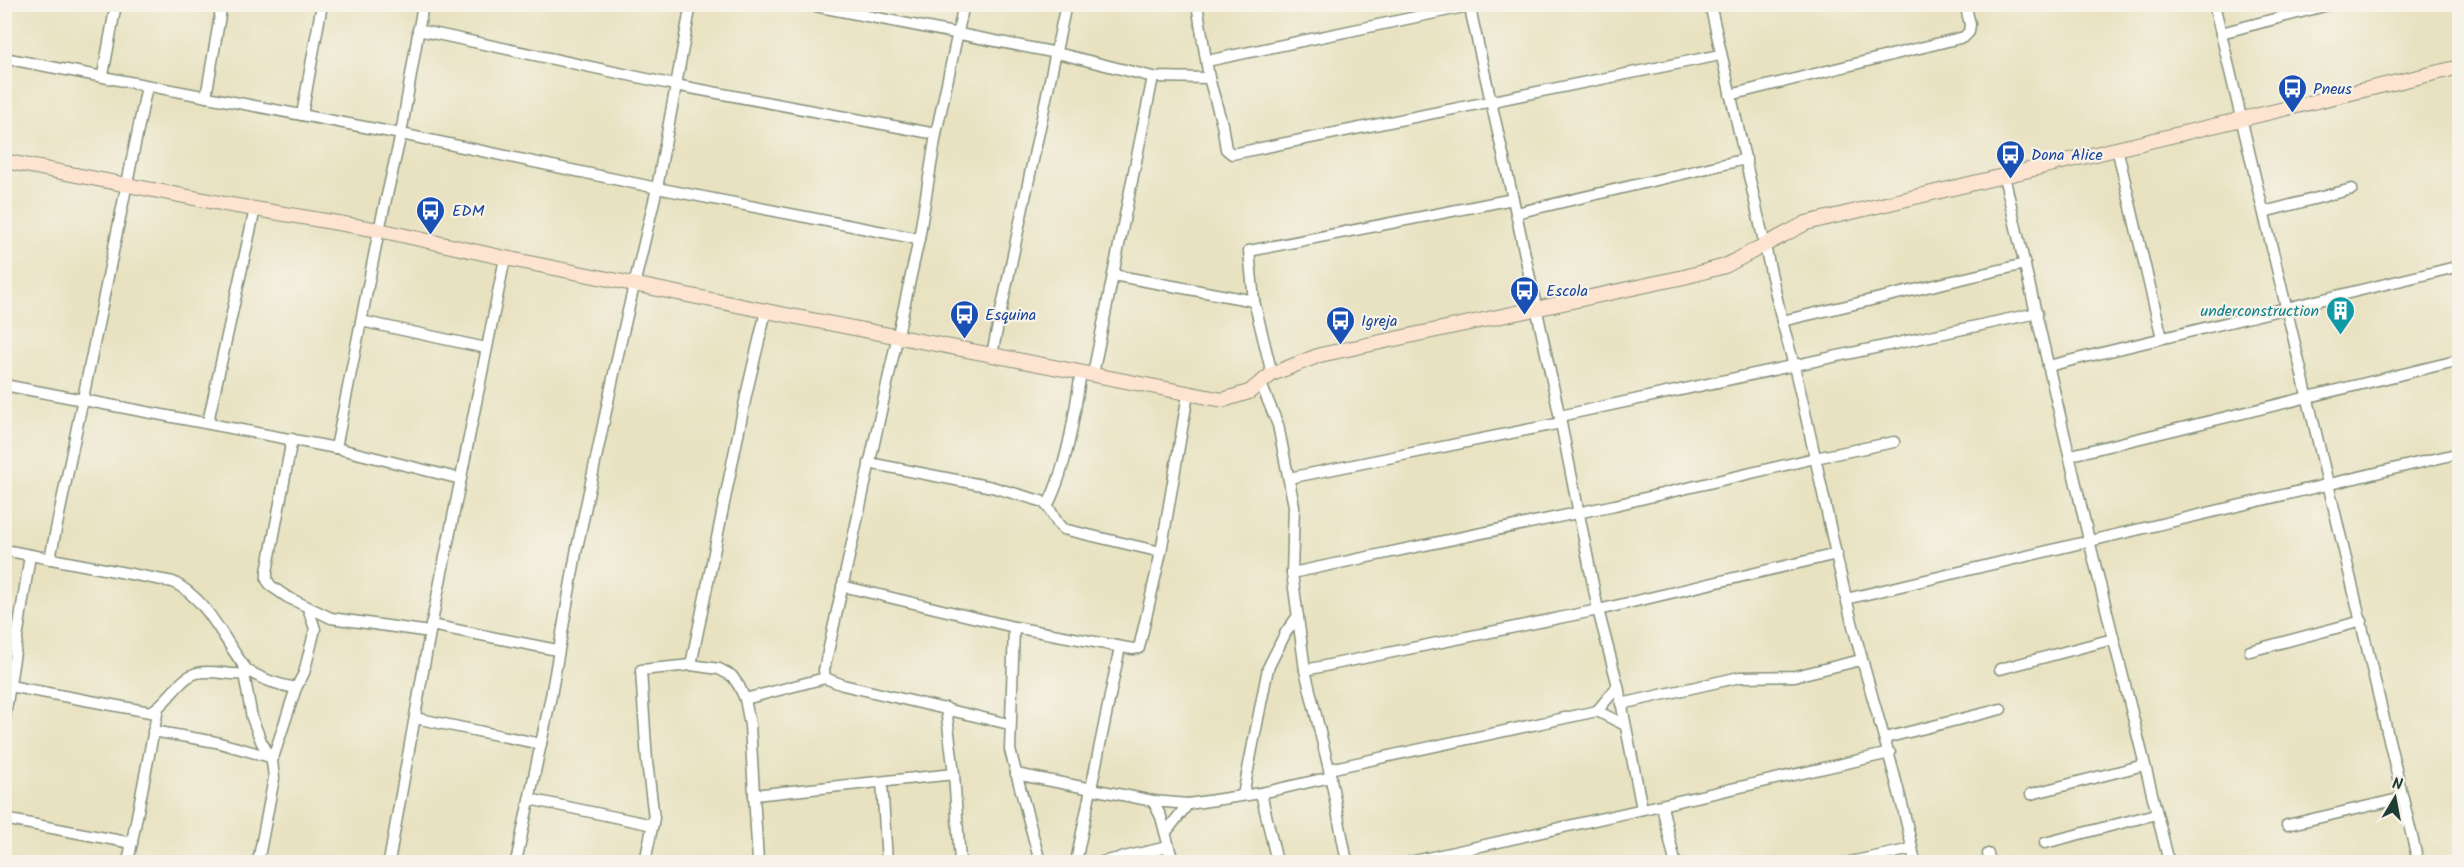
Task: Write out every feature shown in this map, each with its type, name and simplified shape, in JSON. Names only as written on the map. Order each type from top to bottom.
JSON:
[{"type":"street","points":[[103,75],[116,4]]},
{"type":"street","points":[[206,97],[222,4]]},
{"type":"street","points":[[302,115],[322,4]]},
{"type":"street","points":[[336,448],[400,134],[423,4]]},
{"type":"street","points":[[516,862],[557,651],[634,283],[657,188],[691,4]]},
{"type":"street","points":[[805,4],[854,10],[1153,77],[1209,78]]},
{"type":"street","points":[[825,678],[824,670],[919,238],[936,134],[964,4]]},
{"type":"street","points":[[992,354],[1066,4]]},
{"type":"street","points":[[1197,4],[1209,78],[1222,124],[1226,149],[1232,154],[1720,55]]},
{"type":"street","points":[[1710,4],[1846,599],[1861,660],[1890,753],[1915,862]]},
{"type":"street","points":[[1730,95],[1964,37],[1969,32],[1970,24],[1965,4]]},
{"type":"street","points":[[2214,4],[2418,862]]},
{"type":"street","points":[[2221,33],[2332,4]]},
{"type":"street","points":[[1207,61],[1472,5],[1561,420],[1598,610],[1618,686],[1642,809]]},
{"type":"street","points":[[418,30],[675,85],[936,134]]},
{"type":"street","points":[[4,58],[103,75],[147,86],[400,134],[657,188],[919,238]]},
{"type":"street","points":[[4,161],[127,186],[379,230],[766,311],[1223,400],[1241,396],[1272,374],[1305,360],[1340,350],[1684,277],[1725,266],[1806,223],[2460,67]]},
{"type":"street","points":[[1048,505],[1062,469],[1113,275],[1153,77]]},
{"type":"street","points":[[51,559],[81,400],[147,86]]},
{"type":"street","points":[[2117,148],[2162,338]]},
{"type":"street","points":[[1516,213],[1746,159]]},
{"type":"street","points":[[2004,176],[2089,540],[2169,862]]},
{"type":"street","points":[[2264,212],[2352,189]]},
{"type":"street","points":[[1272,374],[1254,301],[1249,251],[1514,199]]},
{"type":"street","points":[[208,422],[255,209]]},
{"type":"street","points":[[389,862],[431,628],[505,258]]},
{"type":"street","points":[[1782,321],[2025,264]]},
{"type":"street","points":[[2048,366],[2287,310],[2460,266]]},
{"type":"street","points":[[1113,275],[1254,301]]},
{"type":"street","points":[[691,665],[747,391],[766,311]]},
{"type":"street","points":[[1289,478],[1561,420],[1794,365],[2037,313]]},
{"type":"street","points":[[361,321],[486,348]]},
{"type":"street","points":[[2070,455],[2460,360]]},
{"type":"street","points":[[1261,384],[1278,425],[1289,478],[1294,506],[1292,573],[1305,670],[1330,773],[1347,862]]},
{"type":"street","points":[[4,386],[292,439],[461,479]]},
{"type":"street","points":[[842,586],[1014,627],[1120,647],[1136,649],[1140,647],[1161,552],[1188,394]]},
{"type":"street","points":[[292,439],[267,580],[271,586],[287,597],[331,618],[431,628],[557,651]]},
{"type":"street","points":[[1292,573],[1578,513],[1894,442]]},
{"type":"street","points":[[1846,599],[2460,453]]},
{"type":"street","points":[[869,463],[992,487],[1041,501],[1048,505],[1063,529],[1161,552]]},
{"type":"street","points":[[4,550],[174,582],[198,599],[246,672],[247,691],[255,725],[271,759],[274,778],[258,862]]},
{"type":"street","points":[[1305,670],[1598,610],[1837,554]]},
{"type":"street","points":[[4,723],[30,555]]},
{"type":"street","points":[[271,759],[296,688],[304,673],[315,629],[308,608]]},
{"type":"street","points":[[1244,795],[1268,668],[1286,632],[1298,616]]},
{"type":"street","points":[[315,629],[331,618]]},
{"type":"street","points":[[2250,651],[2362,621]]},
{"type":"street","points":[[1014,627],[1009,724],[1010,750],[1040,862]]},
{"type":"street","points":[[2000,669],[2113,639]]},
{"type":"street","points":[[1076,862],[1093,788],[1120,647]]},
{"type":"street","points":[[1621,704],[1740,677],[1795,676],[1861,660]]},
{"type":"street","points":[[645,862],[653,825],[641,670],[691,665],[719,669],[732,676],[745,699],[750,726],[758,862]]},
{"type":"street","points":[[8,686],[141,712],[158,709],[192,675],[211,672],[230,676],[246,672],[296,688]]},
{"type":"street","points":[[230,676],[247,691]]},
{"type":"street","points":[[745,699],[825,678],[843,685],[1009,724]]},
{"type":"street","points":[[1016,774],[1153,801],[1188,804],[1261,793],[1330,773],[1597,711],[1618,686]]},
{"type":"street","points":[[946,708],[954,774],[960,862]]},
{"type":"street","points":[[128,862],[158,709]]},
{"type":"street","points":[[1885,738],[2001,710]]},
{"type":"street","points":[[1597,711],[1625,725]]},
{"type":"street","points":[[415,718],[540,744]]},
{"type":"street","points":[[153,730],[216,742],[271,759]]},
{"type":"street","points":[[1410,862],[1890,753]]},
{"type":"street","points":[[2031,794],[2144,765]]},
{"type":"street","points":[[754,795],[954,774]]},
{"type":"street","points":[[882,782],[887,862]]},
{"type":"street","points":[[1261,793],[1276,862]]},
{"type":"street","points":[[2287,825],[2403,798]]},
{"type":"street","points":[[529,799],[653,825]]},
{"type":"street","points":[[1153,801],[1166,832],[1173,862]]},
{"type":"street","points":[[1166,832],[1188,804]]},
{"type":"street","points":[[1662,806],[1675,862]]},
{"type":"street","points":[[2044,843],[2156,814]]},
{"type":"street","points":[[4,819],[132,843]]},
{"type":"street","points":[[1102,862],[1168,847]]},
{"type":"street","points":[[1850,862],[1912,849]]},
{"type":"place","name":"Pneus","points":[[2292,114]]},
{"type":"place","name":"Dona Alice","points":[[2010,180]]},
{"type":"place","name":"EDM","points":[[431,236]]},
{"type":"place","name":"Escola","points":[[1525,316]]},
{"type":"place","name":"underconstruction","points":[[2340,336]]},
{"type":"place","name":"Esquina","points":[[964,340]]},
{"type":"place","name":"Igreja","points":[[1340,346]]}]
